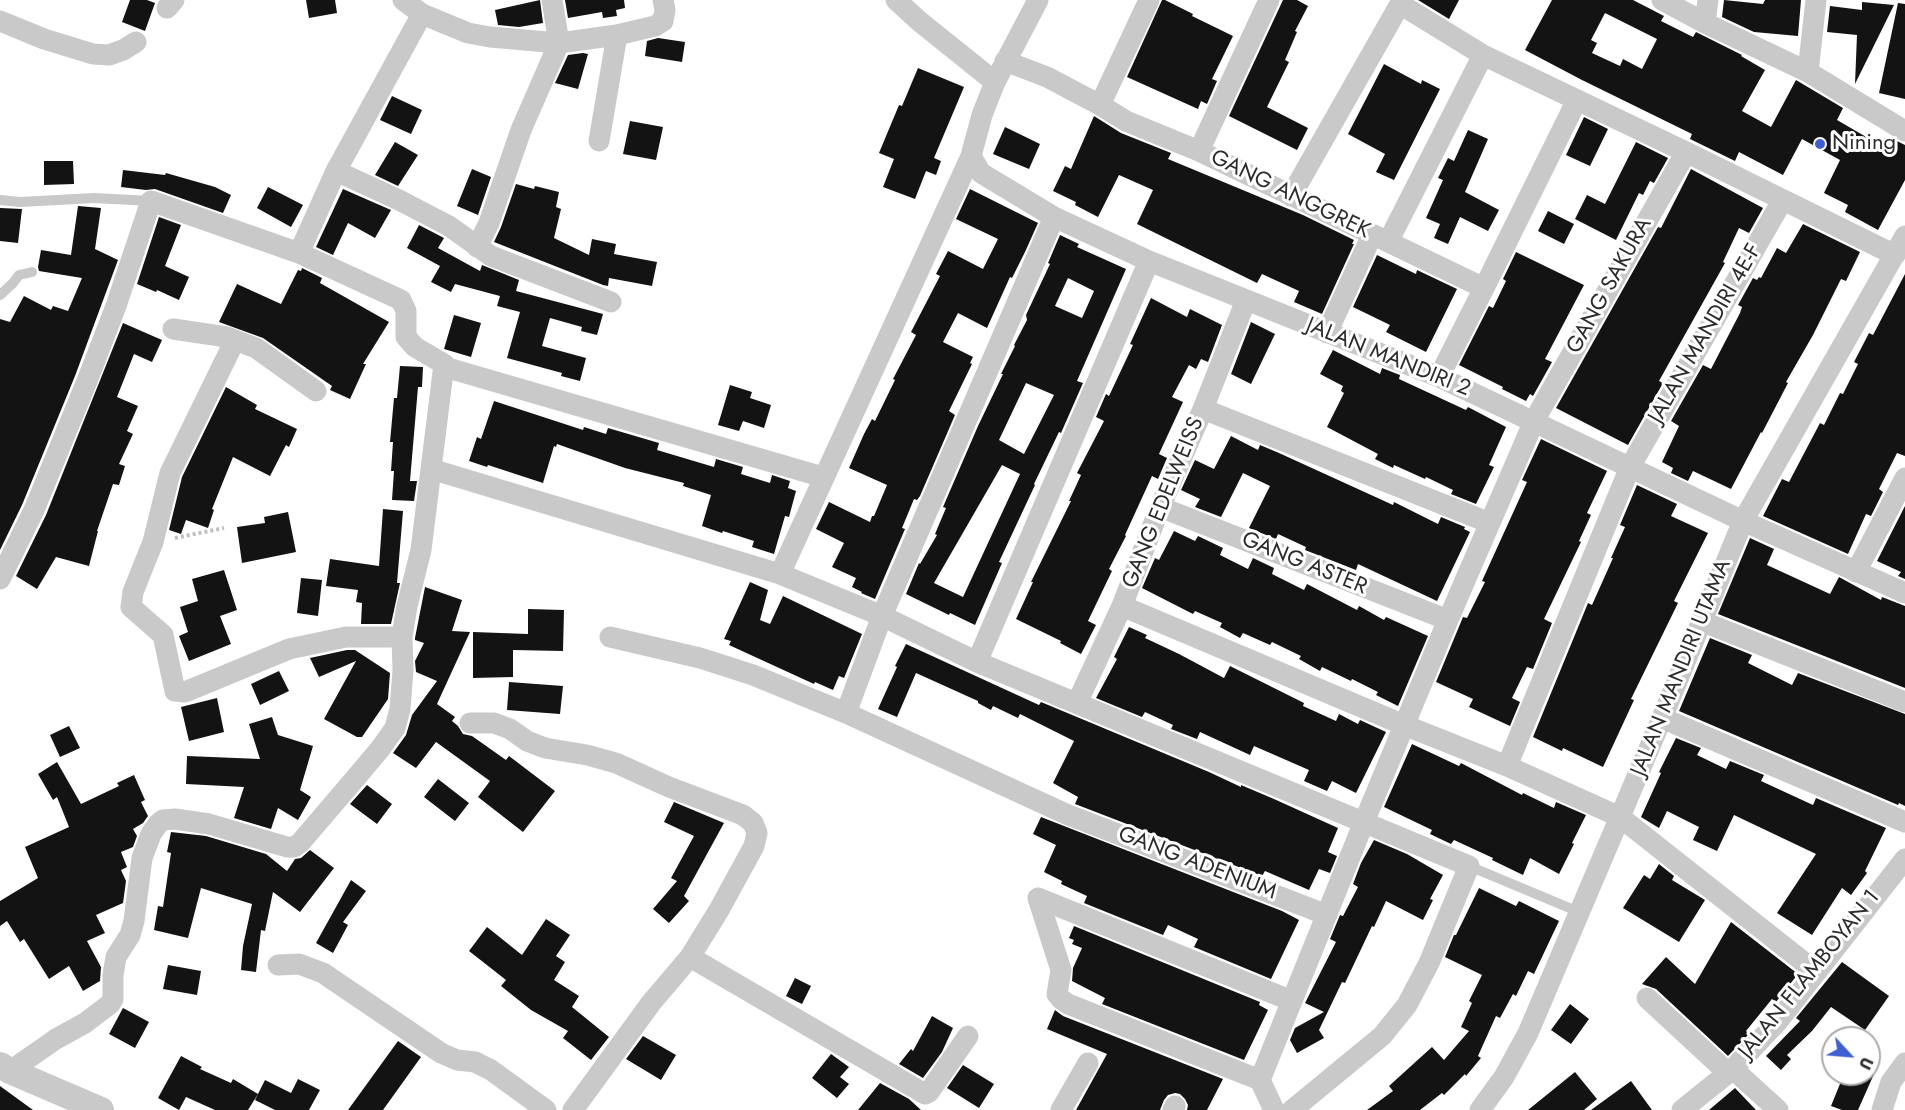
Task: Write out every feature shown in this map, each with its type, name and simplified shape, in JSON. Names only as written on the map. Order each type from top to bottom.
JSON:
[{"type":"street","points":[[403,0],[422,14],[468,33],[534,42],[560,43],[617,35],[655,26],[663,21],[665,10],[663,0]]},
{"type":"street","points":[[477,247],[489,224],[521,130],[560,43],[552,0]]},
{"type":"street","points":[[896,0],[994,82]]},
{"type":"street","points":[[780,574],[971,156],[994,82],[1038,0]]},
{"type":"street","points":[[1100,105],[1149,0]]},
{"type":"street","points":[[1199,151],[1269,0]]},
{"type":"street","points":[[1662,0],[1808,72],[1905,131]]},
{"type":"street","points":[[1705,23],[1707,0]]},
{"type":"street","points":[[1808,72],[1816,0]]},
{"type":"street","points":[[1291,196],[1396,2],[1483,55],[1895,255]]},
{"type":"street","points":[[299,253],[336,171],[422,14]]},
{"type":"street","points":[[0,21],[44,39],[93,54],[109,55],[136,42]]},
{"type":"street","points":[[599,141],[617,35]]},
{"type":"street","points":[[1327,333],[1483,55]]},
{"type":"street","name":"GANG ANGGREK","points":[[1005,61],[1047,77],[1126,121],[1199,151],[1484,288]]},
{"type":"street","points":[[1439,377],[1577,100]]},
{"type":"street","name":"GANG SAKURA","points":[[1260,1080],[1404,725],[1534,421],[1686,152]]},
{"type":"street","name":"JALAN MANDIRI 2","points":[[971,156],[981,173],[1054,217],[1149,261],[1439,377],[1743,521],[1905,593]]},
{"type":"street","points":[[336,171],[449,226],[491,256],[611,303]]},
{"type":"street","points":[[0,579],[34,510],[87,381],[116,306],[151,201],[299,253],[401,300],[406,311],[406,337],[415,347],[448,368],[823,477]]},
{"type":"street","name":"JALAN MANDIRI 4E-F","points":[[1508,766],[1630,466],[1782,201]]},
{"type":"street","points":[[846,713],[882,616],[1054,217]]},
{"type":"street","name":"JALAN MANDIRI UTAMA","points":[[1480,1110],[1504,1077],[1528,1034],[1743,521],[1905,236]]},
{"type":"street","points":[[977,662],[1149,261]]},
{"type":"street","name":"GANG EDELWEISS","points":[[1077,703],[1122,606],[1160,507],[1203,409],[1246,300]]},
{"type":"street","points":[[173,329],[227,337],[256,348],[316,392]]},
{"type":"street","points":[[235,340],[170,473],[153,542],[132,592],[131,607],[163,634],[175,691],[185,692],[289,649],[346,637],[402,637]]},
{"type":"street","points":[[5,1068],[85,1023],[110,1004],[113,999],[116,957],[130,935],[134,921],[142,858],[151,834],[158,824],[163,820],[176,819],[209,824],[287,847],[294,847],[300,843],[374,757],[395,728],[400,699],[402,637],[421,550],[444,364]]},
{"type":"street","points":[[1203,409],[1490,523]]},
{"type":"street","points":[[431,470],[780,574],[882,616],[977,662],[1469,866],[1429,963],[1407,1005],[1382,1036],[1292,1110]]},
{"type":"street","points":[[1856,572],[1905,478]]},
{"type":"street","name":"GANG ASTER","points":[[1160,507],[1449,620]]},
{"type":"street","points":[[1122,606],[1404,725],[1508,766],[1620,817],[1815,971]]},
{"type":"street","points":[[1701,621],[1905,702]]},
{"type":"street","name":"GANG ADENIUM","points":[[610,637],[700,658],[753,675],[846,713],[1066,814],[1327,915]]},
{"type":"street","points":[[1662,718],[1905,822]]},
{"type":"street","points":[[470,723],[494,723],[545,748],[587,755],[616,763],[669,787],[743,815],[753,823],[757,833],[754,846],[720,910],[690,957],[651,1003],[573,1110]]},
{"type":"street","name":"JALAN FLAMBOYAN 1","points":[[1682,1110],[1730,1071],[1778,1020],[1905,859]]},
{"type":"street","points":[[1274,1110],[1260,1080],[1068,1005],[1061,999],[1057,994],[1061,970],[1038,898],[1292,1001]]},
{"type":"street","points":[[690,957],[926,1102],[929,1092],[968,1036]]},
{"type":"street","points":[[278,965],[299,964],[323,973],[441,1053],[457,1060],[475,1062],[491,1070],[546,1110]]},
{"type":"street","points":[[1647,998],[1778,1110]]},
{"type":"street","points":[[1060,1110],[1088,1063]]},
{"type":"street","points":[[1882,1110],[1891,1082],[1905,1064]]},
{"type":"street","points":[[5,1068],[101,1110]]},
{"type":"lane","points":[[0,200],[20,202],[94,198],[151,201]]},
{"type":"lane","points":[[0,295],[18,275],[32,272]]},
{"type":"lane","points":[[1469,866],[1579,912]]},
{"type":"path","points":[[153,542],[224,528]]},
{"type":"building","points":[[130,0],[147,0],[155,3],[145,31],[122,22]]},
{"type":"building","points":[[306,0],[335,0],[337,13],[309,18]]},
{"type":"building","points":[[540,0],[543,23],[519,27],[498,25],[495,10]]},
{"type":"building","points":[[565,0],[624,0],[625,8],[616,10],[617,16],[603,18],[602,12],[568,18]]},
{"type":"building","points":[[1162,0],[1233,36],[1212,79],[1217,81],[1207,104],[1201,101],[1198,109],[1127,77]]},
{"type":"building","points":[[1283,0],[1297,0],[1308,6],[1295,31],[1297,32],[1285,60],[1289,62],[1267,107],[1308,128],[1297,150],[1229,116]]},
{"type":"building","points":[[1418,0],[1459,0],[1449,19]]},
{"type":"building","points":[[1552,0],[1633,0],[1664,16],[1661,21],[1693,37],[1696,32],[1742,55],[1765,70],[1742,111],[1771,127],[1796,80],[1843,108],[1837,120],[1887,149],[1893,139],[1905,145],[1905,180],[1878,230],[1845,212],[1848,205],[1824,193],[1840,160],[1802,139],[1783,175],[1739,152],[1735,161],[1690,139],[1692,134],[1525,50]],"holes":[[[1605,13],[1657,39],[1642,69],[1623,59],[1620,66],[1592,53],[1597,43],[1591,40]]]},
{"type":"building","points":[[1724,0],[1763,4],[1765,0],[1801,0],[1798,36],[1754,32],[1722,17]]},
{"type":"building","points":[[1862,2],[1894,5],[1855,84],[1857,35],[1827,32],[1830,6],[1862,10]]},
{"type":"building","points":[[1898,3],[1905,4],[1905,99],[1879,93]]},
{"type":"building","points":[[658,38],[685,42],[682,62],[645,56],[647,41]]},
{"type":"building","points":[[588,54],[578,89],[555,83],[568,55]]},
{"type":"building","points":[[1384,64],[1421,84],[1422,80],[1440,89],[1394,180],[1376,172],[1385,154],[1348,134]]},
{"type":"building","points":[[918,68],[964,87],[934,158],[941,161],[936,175],[926,171],[915,199],[883,187],[894,159],[879,153],[899,105],[902,106]]},
{"type":"building","points":[[392,96],[422,110],[411,134],[380,120]]},
{"type":"building","points":[[1094,116],[1121,133],[1171,153],[1168,159],[1303,215],[1354,240],[1322,314],[1294,302],[1299,291],[1262,274],[1257,283],[1137,224],[1153,190],[1119,175],[1098,217],[1075,205],[1076,202],[1053,191],[1065,166],[1071,169]]},
{"type":"building","points":[[1584,117],[1608,129],[1590,166],[1566,155]]},
{"type":"building","points":[[630,121],[663,127],[656,160],[623,154]]},
{"type":"building","points":[[1005,127],[1040,144],[1029,169],[993,154]]},
{"type":"building","points":[[1468,130],[1488,139],[1465,192],[1499,210],[1488,231],[1460,217],[1448,244],[1434,238],[1440,224],[1426,218],[1443,180],[1438,178],[1448,158],[1454,161]]},
{"type":"building","points":[[395,142],[418,155],[398,186],[375,175]]},
{"type":"building","points":[[1636,142],[1668,158],[1654,183],[1650,181],[1643,195],[1639,193],[1616,240],[1575,219],[1587,195],[1605,204]]},
{"type":"building","points":[[44,161],[73,161],[74,184],[44,185]]},
{"type":"building","points":[[472,169],[491,177],[478,215],[457,206]]},
{"type":"building","points":[[1691,169],[1763,208],[1749,233],[1739,228],[1723,262],[1725,263],[1659,381],[1663,383],[1628,445],[1556,408],[1658,227],[1661,228]]},
{"type":"building","points":[[123,170],[165,175],[166,173],[215,187],[231,195],[223,213],[155,189],[121,187]]},
{"type":"building","points":[[516,184],[559,192],[556,207],[561,209],[554,238],[589,255],[592,239],[616,244],[614,254],[657,262],[652,286],[609,278],[608,286],[603,285],[494,242]]},
{"type":"building","points":[[268,187],[303,205],[291,227],[257,208]]},
{"type":"building","points":[[343,189],[391,210],[375,238],[348,223],[333,255],[316,247]]},
{"type":"building","points":[[970,189],[1038,223],[987,328],[958,313],[943,342],[973,357],[970,363],[972,364],[949,411],[955,415],[920,496],[917,500],[914,499],[902,528],[905,529],[875,599],[852,587],[856,578],[832,567],[844,543],[816,529],[829,502],[870,522],[874,516],[887,485],[849,468],[864,434],[872,419],[875,421],[895,380],[893,379],[916,335],[911,332],[940,276],[936,274],[948,251],[983,269],[998,239],[956,219]]},
{"type":"building","points":[[78,206],[101,208],[95,249],[118,260],[75,376],[22,505],[0,550],[0,319],[10,322],[24,296],[51,310],[53,306],[68,311],[82,278],[39,271],[38,267],[41,250],[71,255]]},
{"type":"building","points":[[0,208],[22,209],[18,243],[0,241]]},
{"type":"building","points":[[1548,211],[1574,224],[1564,244],[1538,231]]},
{"type":"building","points":[[159,217],[181,225],[165,266],[189,277],[179,300],[137,284]]},
{"type":"building","points":[[1803,224],[1860,252],[1846,281],[1841,279],[1731,489],[1693,471],[1688,481],[1671,473],[1673,468],[1662,462],[1679,426],[1671,421],[1703,365],[1711,369],[1740,313],[1742,307],[1738,305],[1753,278],[1757,280],[1761,278],[1777,248],[1786,253]]},
{"type":"building","points":[[419,225],[444,238],[438,248],[480,271],[482,265],[519,280],[516,291],[603,314],[597,335],[581,331],[582,327],[550,318],[542,346],[586,358],[580,381],[561,376],[562,373],[507,358],[520,312],[497,306],[500,296],[455,284],[451,292],[431,282],[440,266],[407,248]]},
{"type":"building","points":[[1060,235],[1079,244],[1077,247],[1126,269],[1077,381],[1083,383],[999,562],[1002,563],[975,625],[906,594],[919,563],[937,535],[935,534],[946,508],[943,507],[1027,320],[1026,315],[1050,264],[1048,263]],"holes":[[[1068,278],[1094,291],[1082,318],[1055,306]],[[1026,383],[1054,395],[1024,454],[999,440]],[[1002,465],[1020,474],[963,597],[934,583]]]},
{"type":"building","points":[[1516,252],[1584,285],[1545,359],[1552,362],[1533,396],[1530,394],[1526,401],[1459,365],[1489,306],[1493,308]]},
{"type":"building","points":[[1377,255],[1416,274],[1417,270],[1457,289],[1426,352],[1386,332],[1390,325],[1353,307]]},
{"type":"building","points":[[302,268],[322,278],[320,283],[389,322],[363,364],[366,364],[350,399],[330,390],[332,386],[263,338],[219,322],[237,284],[281,304],[298,270],[301,271]]},
{"type":"building","points":[[1905,274],[1905,456],[1897,453],[1879,489],[1883,492],[1871,516],[1866,514],[1848,554],[1763,516],[1782,479],[1789,482],[1820,423],[1824,425],[1840,393],[1843,394],[1858,364],[1854,362],[1869,333],[1873,335]]},
{"type":"building","points":[[1151,298],[1187,317],[1190,309],[1222,325],[1208,362],[1201,359],[1196,369],[1189,365],[1172,397],[1183,402],[1159,454],[1167,458],[1158,479],[1152,476],[1109,569],[1112,571],[1088,621],[1096,625],[1081,654],[1060,643],[1061,641],[1016,619],[1033,582],[1031,582],[1071,501],[1069,501],[1081,475],[1077,473],[1104,421],[1096,417],[1106,394],[1109,396],[1133,345],[1130,344]]},
{"type":"building","points":[[454,315],[481,323],[471,357],[444,349]]},
{"type":"building","points":[[1251,322],[1275,334],[1251,384],[1231,374]]},
{"type":"building","points":[[123,323],[162,340],[152,362],[134,354],[117,397],[138,406],[127,431],[133,434],[119,464],[125,466],[119,485],[113,484],[97,531],[89,566],[56,557],[37,589],[16,576],[46,515]]},
{"type":"building","points":[[1333,350],[1380,374],[1382,368],[1400,375],[1399,379],[1466,410],[1468,407],[1506,427],[1489,465],[1494,467],[1476,504],[1451,494],[1453,490],[1426,477],[1425,479],[1394,465],[1393,468],[1375,459],[1378,454],[1327,427],[1344,393],[1341,391],[1343,386],[1320,374]]},
{"type":"building","points":[[400,366],[423,367],[422,387],[418,387],[410,481],[417,481],[414,501],[392,500],[393,442],[390,442]]},
{"type":"building","points":[[730,385],[752,392],[750,398],[771,405],[764,428],[743,421],[739,431],[718,425]]},
{"type":"building","points":[[226,387],[257,405],[255,409],[297,429],[289,447],[286,445],[270,476],[233,457],[212,509],[214,510],[208,528],[186,520],[181,534],[169,530],[182,477]]},
{"type":"building","points":[[494,401],[583,430],[584,427],[606,434],[608,428],[659,443],[657,450],[714,467],[716,459],[743,467],[741,474],[770,483],[772,475],[790,481],[788,488],[796,491],[789,517],[785,516],[774,554],[752,547],[754,541],[702,526],[711,495],[683,486],[684,483],[625,468],[557,444],[556,447],[554,446],[543,483],[469,461],[477,437],[481,439]]},
{"type":"building","points":[[1231,436],[1258,450],[1260,445],[1279,453],[1393,505],[1394,502],[1438,524],[1441,517],[1465,527],[1464,529],[1470,532],[1437,601],[1358,564],[1356,570],[1305,550],[1306,547],[1278,534],[1276,539],[1249,528],[1270,486],[1243,473],[1221,517],[1195,507],[1200,499],[1181,490],[1195,460],[1214,469]]},
{"type":"building","points":[[1541,439],[1607,471],[1587,513],[1591,515],[1579,541],[1581,542],[1544,619],[1552,623],[1533,669],[1527,667],[1512,698],[1520,702],[1510,726],[1469,707],[1473,699],[1436,682],[1463,617],[1467,618],[1485,582],[1482,581],[1527,482],[1522,480]]},
{"type":"building","points":[[1637,485],[1677,504],[1671,516],[1708,533],[1674,601],[1678,603],[1631,699],[1634,700],[1603,767],[1533,737],[1588,603],[1592,605],[1613,558],[1611,558],[1625,527],[1620,525]]},
{"type":"building","points":[[1905,506],[1905,579],[1898,576],[1901,572],[1877,561]]},
{"type":"building","points":[[383,509],[403,511],[397,583],[400,583],[391,624],[361,624],[362,603],[356,602],[358,590],[326,586],[330,559],[379,566]]},
{"type":"building","points":[[288,512],[296,552],[242,563],[237,527],[265,523],[264,517]]},
{"type":"building","points":[[1174,531],[1195,541],[1198,536],[1223,548],[1220,555],[1248,569],[1253,558],[1274,568],[1272,574],[1304,590],[1307,584],[1357,610],[1359,606],[1384,620],[1386,617],[1428,636],[1398,706],[1376,695],[1378,692],[1352,679],[1351,681],[1322,667],[1320,671],[1299,659],[1301,656],[1272,642],[1270,645],[1243,633],[1240,638],[1220,627],[1222,623],[1195,611],[1193,614],[1142,588],[1155,558],[1159,560]]},
{"type":"building","points":[[1750,538],[1774,549],[1767,565],[1830,594],[1839,577],[1881,600],[1882,597],[1905,606],[1905,688],[1718,614]]},
{"type":"building","points":[[224,570],[237,610],[220,616],[231,644],[189,661],[179,636],[188,632],[180,607],[198,601],[192,579]]},
{"type":"building","points":[[301,578],[322,580],[318,616],[297,613]]},
{"type":"building","points":[[750,582],[768,590],[760,620],[770,624],[783,596],[862,634],[844,678],[839,676],[833,690],[815,682],[814,684],[729,645],[731,641],[724,639]]},
{"type":"building","points":[[425,587],[462,600],[452,631],[470,632],[437,704],[455,717],[452,721],[463,734],[472,736],[506,760],[509,756],[555,791],[523,832],[478,797],[490,781],[436,742],[416,768],[393,753],[406,735],[412,715],[437,681],[416,672],[415,661],[424,643],[415,638]]},
{"type":"building","points":[[528,609],[564,610],[563,651],[513,650],[513,677],[473,678],[473,632],[528,634]]},
{"type":"building","points":[[1129,627],[1147,635],[1145,638],[1224,678],[1230,666],[1304,703],[1303,706],[1336,721],[1339,714],[1358,724],[1360,720],[1386,732],[1356,793],[1332,781],[1327,791],[1304,781],[1309,770],[1254,746],[1250,755],[1200,732],[1197,739],[1171,729],[1173,725],[1145,712],[1142,717],[1096,698],[1117,659],[1114,657]]},
{"type":"building","points":[[1710,638],[1752,655],[1748,663],[1792,685],[1798,673],[1905,714],[1905,806],[1679,711]]},
{"type":"building","points":[[906,644],[1039,705],[1041,702],[1338,828],[1328,852],[1337,856],[1330,873],[1319,869],[1309,890],[1265,871],[1262,876],[1075,804],[1078,797],[1053,783],[1074,741],[1020,714],[1018,718],[993,706],[991,710],[978,701],[916,673],[897,717],[878,709]]},
{"type":"building","points":[[355,650],[390,673],[388,699],[362,737],[357,737],[324,719],[356,661],[319,677],[310,658]]},
{"type":"building","points":[[279,671],[289,691],[260,705],[251,684]]},
{"type":"building","points":[[509,682],[563,686],[560,714],[507,710]]},
{"type":"building","points":[[217,698],[224,732],[189,741],[181,707]]},
{"type":"building","points":[[272,717],[278,735],[313,746],[300,790],[311,797],[298,820],[278,808],[271,829],[234,818],[244,787],[186,784],[187,756],[260,759],[249,724]]},
{"type":"building","points":[[69,726],[80,748],[60,757],[50,735]]},
{"type":"building","points":[[1676,738],[1701,748],[1697,755],[1726,769],[1730,761],[1764,775],[1761,781],[1813,805],[1816,798],[1886,828],[1865,871],[1867,873],[1851,895],[1842,888],[1812,935],[1777,913],[1816,854],[1734,815],[1717,851],[1693,840],[1699,827],[1667,811],[1659,828],[1641,817]]},
{"type":"building","points":[[1412,744],[1459,766],[1461,763],[1522,795],[1523,793],[1554,808],[1556,802],[1586,815],[1559,874],[1530,858],[1523,875],[1454,840],[1451,844],[1430,834],[1432,830],[1384,807]]},
{"type":"building","points":[[57,762],[81,804],[119,786],[117,783],[134,775],[145,800],[141,802],[148,816],[143,823],[133,829],[137,836],[133,847],[121,852],[127,867],[121,870],[126,881],[123,903],[96,915],[105,933],[87,941],[101,967],[100,981],[83,991],[69,966],[49,979],[24,939],[20,942],[7,921],[0,926],[0,901],[38,878],[25,847],[69,827],[57,797],[53,800],[38,774]]},
{"type":"building","points":[[438,779],[469,803],[455,821],[424,797]]},
{"type":"building","points":[[367,785],[392,804],[377,824],[350,804]]},
{"type":"building","points":[[674,802],[724,823],[684,896],[689,901],[669,923],[653,909],[677,881],[671,878],[694,836],[664,822]]},
{"type":"building","points":[[1041,817],[1282,911],[1299,920],[1271,979],[1194,947],[1198,939],[1168,925],[1163,935],[1084,903],[1087,896],[1061,884],[1062,881],[1044,872],[1056,845],[1033,834]]},
{"type":"building","points":[[171,832],[206,836],[266,854],[287,871],[295,859],[301,858],[310,850],[334,868],[300,912],[273,892],[265,931],[261,930],[256,972],[241,970],[243,946],[252,904],[201,888],[188,938],[154,930],[158,906],[163,907],[171,853],[167,852]]},
{"type":"building","points":[[1374,840],[1407,854],[1443,875],[1430,899],[1433,900],[1423,920],[1386,901],[1319,1030],[1324,1038],[1297,1053],[1290,1040],[1295,1028],[1324,1012],[1305,1003],[1336,942],[1330,939],[1340,915],[1343,916],[1358,887],[1353,884],[1361,863]]},
{"type":"building","points":[[1659,864],[1674,876],[1672,880],[1705,900],[1679,942],[1623,908],[1644,875],[1650,879]]},
{"type":"building","points":[[351,880],[366,891],[343,922],[348,925],[333,953],[316,943]]},
{"type":"building","points":[[1479,888],[1516,906],[1519,901],[1559,921],[1534,974],[1528,971],[1516,996],[1513,994],[1500,1018],[1496,1016],[1478,1056],[1481,1058],[1466,1076],[1465,1074],[1444,1095],[1442,1093],[1420,1110],[1367,1110],[1393,1091],[1389,1086],[1432,1047],[1444,1060],[1469,1031],[1461,1027],[1472,1003],[1469,1001],[1482,975],[1445,957]]},
{"type":"building","points":[[546,919],[570,935],[556,956],[565,962],[554,980],[579,996],[572,1007],[609,1037],[591,1060],[563,1038],[568,1031],[531,1010],[501,986],[506,980],[469,951],[487,927],[522,955]]},
{"type":"building","points":[[1731,922],[1798,974],[1776,1002],[1772,999],[1746,1031],[1749,1034],[1728,1056],[1656,989],[1642,984],[1666,957],[1695,984]]},
{"type":"building","points":[[1074,926],[1260,1002],[1259,1005],[1268,1010],[1244,1060],[1102,1004],[1105,998],[1072,981],[1073,968],[1082,948],[1072,944],[1074,940],[1069,938]]},
{"type":"building","points":[[1842,962],[1889,996],[1868,1026],[1859,1026],[1831,1007],[1812,1031],[1787,1055],[1791,1059],[1781,1070],[1766,1056],[1800,1021],[1796,1018]]},
{"type":"building","points":[[168,965],[201,971],[197,995],[163,989]]},
{"type":"building","points":[[795,978],[811,986],[802,1004],[786,996]]},
{"type":"building","points":[[1570,1004],[1589,1019],[1571,1044],[1551,1030]]},
{"type":"building","points":[[123,1008],[149,1022],[135,1048],[109,1034]]},
{"type":"building","points":[[1055,1010],[1063,1016],[1223,1079],[1207,1110],[1187,1110],[1188,1105],[1185,1099],[1175,1093],[1168,1095],[1160,1110],[1076,1110],[1107,1054],[1047,1029]]},
{"type":"building","points":[[932,1016],[953,1028],[942,1052],[923,1078],[899,1064],[911,1049],[913,1051]]},
{"type":"building","points":[[643,1036],[676,1055],[661,1080],[626,1059]]},
{"type":"building","points":[[398,1041],[421,1057],[383,1110],[348,1110]]},
{"type":"building","points":[[831,1054],[849,1067],[840,1077],[849,1084],[837,1098],[812,1078]]},
{"type":"building","points":[[181,1056],[202,1067],[200,1069],[231,1083],[233,1079],[258,1094],[248,1110],[215,1110],[186,1097],[179,1110],[158,1098]]},
{"type":"building","points":[[963,1065],[994,1084],[979,1108],[947,1088]]},
{"type":"building","points":[[1575,1072],[1597,1099],[1584,1110],[1528,1110]]},
{"type":"building","points":[[298,1079],[320,1090],[309,1110],[275,1110],[255,1100],[265,1080],[291,1093]]},
{"type":"building","points":[[1631,1081],[1652,1110],[1591,1110]]},
{"type":"building","points":[[880,1083],[909,1099],[921,1110],[858,1110]]},
{"type":"building","points":[[0,1086],[33,1110],[0,1110]]},
{"type":"building","points":[[1839,1086],[1869,1086],[1858,1110],[1842,1110],[1831,1106]]},
{"type":"building","points":[[1735,1088],[1756,1110],[1709,1110]]},
{"type":"place","name":"Nining","points":[[1820,144]]}]
